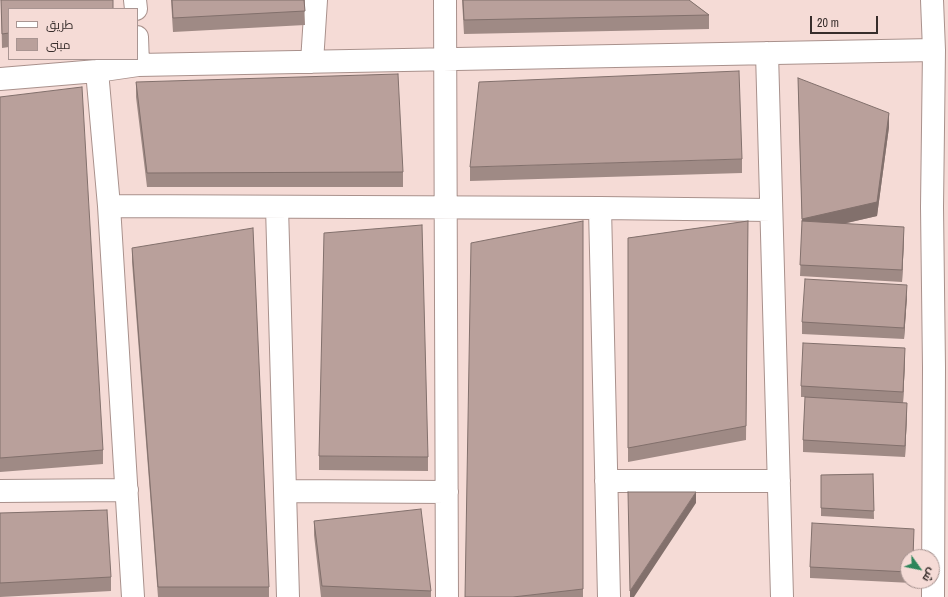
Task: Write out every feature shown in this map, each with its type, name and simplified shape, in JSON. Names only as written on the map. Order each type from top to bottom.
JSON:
[{"type":"street","points":[[312,62],[316,0]]},
{"type":"street","points":[[445,0],[446,492],[448,597]]},
{"type":"street","points":[[932,0],[940,207],[934,368],[933,597]]},
{"type":"street","points":[[0,79],[138,66],[934,50]]},
{"type":"street","points":[[767,53],[782,597]]},
{"type":"street","points":[[138,60],[138,66]]},
{"type":"street","points":[[98,70],[109,206],[133,597]]},
{"type":"street","points":[[109,206],[771,210]]},
{"type":"street","points":[[277,206],[288,597]]},
{"type":"street","points":[[600,208],[609,597]]},
{"type":"street","points":[[606,481],[778,481]]},
{"type":"street","points":[[0,491],[127,490]]},
{"type":"street","points":[[285,491],[446,492]]},
{"type":"building","points":[[1,0],[113,0],[113,8],[8,8],[8,33],[2,34]]},
{"type":"building","points":[[172,0],[304,0],[305,11],[173,18]]},
{"type":"building","points":[[463,0],[689,0],[709,15],[464,20]]},
{"type":"building","points":[[739,71],[742,159],[470,167],[479,82]]},
{"type":"building","points":[[398,74],[403,172],[147,173],[136,82]]},
{"type":"building","points":[[798,78],[889,113],[877,202],[802,219]]},
{"type":"building","points":[[82,87],[103,450],[0,458],[0,97]]},
{"type":"building","points":[[583,221],[583,589],[513,597],[465,597],[471,243]]},
{"type":"building","points":[[748,221],[746,426],[628,448],[628,238]]},
{"type":"building","points":[[802,221],[904,227],[902,270],[800,265]]},
{"type":"building","points":[[422,225],[428,457],[319,456],[324,233]]},
{"type":"building","points":[[253,228],[269,587],[158,587],[132,248]]},
{"type":"building","points":[[805,279],[907,285],[904,328],[802,322]]},
{"type":"building","points":[[803,343],[905,348],[903,392],[801,386]]},
{"type":"building","points":[[805,397],[907,403],[905,446],[803,440]]},
{"type":"building","points":[[873,474],[874,511],[821,508],[821,475]]},
{"type":"building","points":[[628,492],[696,492],[630,591]]},
{"type":"building","points":[[421,509],[431,591],[322,586],[314,521]]},
{"type":"building","points":[[107,510],[111,577],[0,583],[0,513]]},
{"type":"building","points":[[812,523],[914,529],[913,549],[900,549],[900,572],[810,567]]}]
